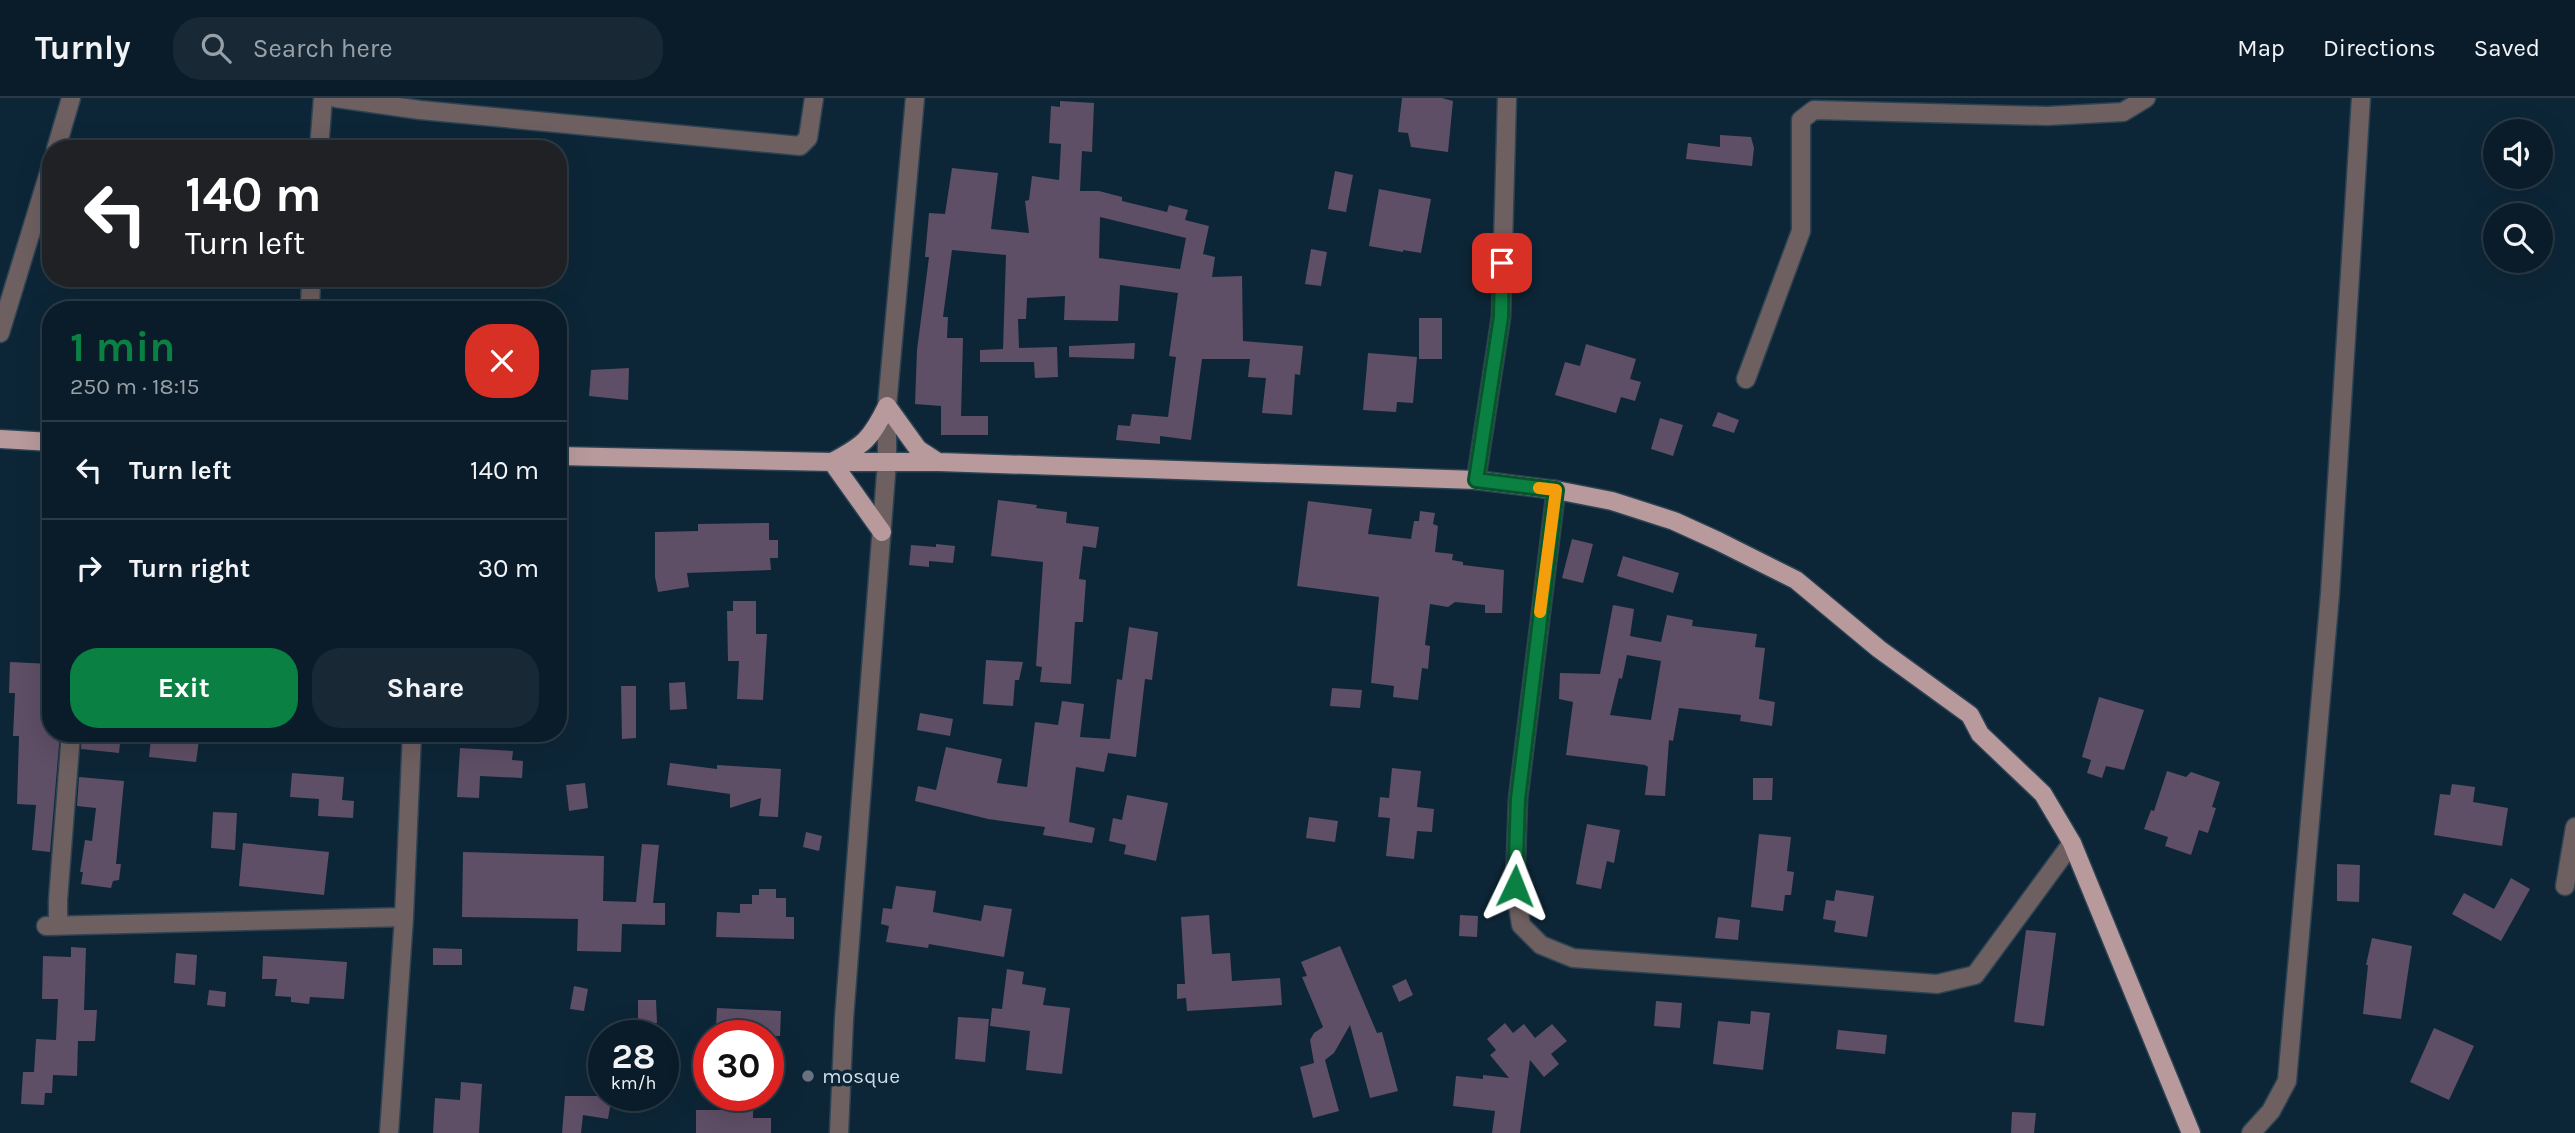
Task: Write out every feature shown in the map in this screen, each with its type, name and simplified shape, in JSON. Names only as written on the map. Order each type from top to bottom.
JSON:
[{"type":"main road","points":[[832,462],[860,448],[875,430],[887,406],[918,449],[939,462]]},
{"type":"main road","points":[[0,439],[42,441]]},
{"type":"main road","points":[[567,456],[939,462],[1476,480],[1556,490],[1612,501],[1674,521],[1796,580],[1880,649],[1970,715],[1980,734],[2043,794],[2073,843],[2191,1133]]},
{"type":"main road","points":[[832,462],[883,532]]},
{"type":"street","points":[[59,140],[71,98]]},
{"type":"street","points":[[320,140],[323,98]]},
{"type":"street","points":[[336,98],[420,110],[800,146],[808,138],[814,98]]},
{"type":"street","points":[[839,1133],[844,1019],[883,532],[887,406],[915,98]]},
{"type":"street","points":[[1476,480],[1501,317],[1507,98]]},
{"type":"street","points":[[1746,379],[1801,231],[1801,120],[1814,110],[2047,116],[2123,112],[2146,98]]},
{"type":"street","points":[[2251,1133],[2271,1111],[2287,1081],[2330,594],[2361,98]]},
{"type":"street","points":[[0,333],[42,195]]},
{"type":"street","points":[[1556,490],[1518,799],[1515,874],[1521,925],[1541,945],[1573,958],[1937,984],[1975,975],[2073,843]]},
{"type":"street","points":[[70,742],[58,900],[52,926],[404,917]]},
{"type":"street","points":[[389,1133],[404,917],[412,742]]},
{"type":"street","points":[[2566,886],[2575,827]]},
{"type":"building","points":[[1402,98],[1442,98],[1453,101],[1448,152],[1411,147],[1408,133],[1398,132]]},
{"type":"building","points":[[1060,101],[1094,103],[1092,152],[1082,151],[1080,191],[1099,191],[1122,197],[1122,201],[1167,212],[1169,205],[1188,210],[1185,220],[1209,226],[1203,254],[1215,257],[1212,277],[1242,276],[1243,341],[1303,346],[1300,375],[1295,374],[1292,415],[1262,413],[1266,378],[1248,377],[1250,359],[1202,359],[1191,440],[1160,436],[1160,444],[1116,440],[1118,425],[1130,426],[1132,414],[1168,417],[1176,357],[1169,356],[1178,293],[1120,285],[1118,321],[1064,320],[1065,296],[1027,298],[1026,319],[1018,319],[1019,348],[1057,347],[1058,377],[1035,378],[1034,362],[980,362],[980,350],[1003,349],[1006,255],[952,250],[943,317],[948,317],[947,338],[963,338],[961,416],[988,416],[988,435],[941,435],[941,406],[915,404],[917,350],[929,257],[925,257],[929,213],[945,214],[952,168],[998,173],[991,229],[1029,233],[1025,201],[1029,200],[1032,176],[1059,180],[1061,144],[1049,143],[1051,106],[1060,107]],"holes":[[[1100,217],[1186,238],[1180,269],[1099,258]]]},
{"type":"building","points":[[1720,135],[1751,137],[1754,148],[1752,166],[1686,159],[1688,143],[1720,147]]},
{"type":"building","points":[[1335,171],[1353,175],[1346,212],[1328,209]]},
{"type":"building","points":[[1379,189],[1431,199],[1421,253],[1369,246]]},
{"type":"building","points":[[1311,249],[1327,252],[1321,286],[1305,284]]},
{"type":"building","points":[[1419,318],[1442,318],[1442,359],[1419,359]]},
{"type":"building","points":[[1135,343],[1134,359],[1069,357],[1069,346]]},
{"type":"building","points":[[1586,344],[1636,359],[1630,379],[1641,382],[1635,401],[1621,397],[1616,413],[1555,395],[1565,362],[1580,366]]},
{"type":"building","points":[[1368,353],[1417,357],[1413,403],[1397,402],[1396,412],[1363,410]]},
{"type":"building","points":[[629,368],[628,400],[589,396],[591,370]]},
{"type":"building","points":[[1718,412],[1739,420],[1734,433],[1712,426]]},
{"type":"building","points":[[1660,418],[1683,425],[1673,456],[1651,449]]},
{"type":"building","points":[[998,500],[1067,512],[1066,523],[1099,527],[1096,548],[1083,546],[1079,579],[1086,580],[1083,622],[1075,622],[1071,684],[1040,682],[1042,667],[1036,666],[1043,562],[991,556]]},
{"type":"building","points":[[1308,501],[1372,509],[1368,534],[1411,539],[1414,521],[1419,521],[1420,511],[1435,513],[1433,524],[1438,526],[1435,552],[1453,554],[1452,560],[1463,562],[1463,565],[1504,570],[1502,613],[1485,613],[1485,605],[1455,602],[1448,607],[1430,604],[1425,645],[1430,646],[1428,669],[1422,668],[1418,700],[1393,697],[1394,686],[1371,683],[1379,597],[1297,586]]},
{"type":"building","points":[[769,523],[769,540],[778,540],[778,558],[770,558],[771,570],[687,573],[689,587],[658,592],[655,577],[655,532],[698,531],[698,524]]},
{"type":"building","points":[[1572,539],[1593,544],[1583,583],[1562,578]]},
{"type":"building","points":[[936,544],[955,546],[953,563],[929,561],[929,567],[909,565],[911,545],[936,547]]},
{"type":"building","points":[[1623,556],[1679,573],[1673,593],[1617,576]]},
{"type":"building","points":[[733,601],[756,601],[756,634],[767,634],[763,700],[737,699],[739,661],[728,661],[727,611],[733,611]]},
{"type":"building","points":[[1613,605],[1634,609],[1630,636],[1661,642],[1667,615],[1693,620],[1692,626],[1757,634],[1755,647],[1765,648],[1759,699],[1775,702],[1772,726],[1740,721],[1741,715],[1679,708],[1673,741],[1669,740],[1665,796],[1645,795],[1648,767],[1645,765],[1566,755],[1573,702],[1559,699],[1560,673],[1600,674]],"holes":[[[1627,655],[1661,661],[1651,720],[1610,715]]]},
{"type":"building","points":[[1129,627],[1158,632],[1152,680],[1145,679],[1136,757],[1108,753],[1104,772],[1076,767],[1069,822],[1095,828],[1092,843],[1043,835],[1045,827],[988,819],[915,801],[918,786],[936,790],[946,747],[1002,759],[997,783],[1027,787],[1035,722],[1058,725],[1062,701],[1084,704],[1080,737],[1110,739],[1117,679],[1122,680]]},
{"type":"building","points":[[986,660],[1023,662],[1019,680],[1015,680],[1013,706],[983,704]]},
{"type":"building","points":[[10,662],[42,664],[42,742],[59,742],[50,852],[32,850],[36,805],[17,804],[19,736],[13,736],[15,693],[9,693]]},
{"type":"building","points":[[685,682],[687,709],[670,710],[669,683]]},
{"type":"building","points":[[621,686],[636,686],[636,738],[622,739]]},
{"type":"building","points":[[1332,688],[1362,690],[1360,708],[1330,706]]},
{"type":"building","points":[[2099,697],[2144,710],[2124,770],[2106,766],[2102,778],[2087,773],[2091,760],[2082,757]]},
{"type":"building","points":[[920,713],[953,719],[950,736],[917,730]]},
{"type":"building","points":[[81,742],[120,742],[119,753],[81,749]]},
{"type":"building","points":[[151,742],[199,742],[196,762],[149,757]]},
{"type":"building","points":[[460,748],[513,751],[512,760],[523,761],[522,778],[480,776],[479,798],[457,797]]},
{"type":"building","points":[[670,763],[717,769],[717,765],[781,769],[778,817],[759,816],[761,798],[730,808],[730,794],[667,785]]},
{"type":"building","points":[[1392,768],[1421,771],[1417,807],[1434,809],[1432,832],[1417,831],[1414,859],[1386,856],[1390,818],[1378,817],[1380,797],[1389,798]]},
{"type":"building","points":[[2167,771],[2186,777],[2191,772],[2220,782],[2208,833],[2199,830],[2191,855],[2165,846],[2168,837],[2144,829],[2151,810],[2154,811]]},
{"type":"building","points":[[292,773],[344,777],[342,800],[354,801],[353,818],[318,816],[319,799],[290,797]]},
{"type":"building","points":[[79,777],[124,781],[116,864],[121,864],[119,880],[113,881],[111,888],[81,884],[85,840],[92,841],[96,808],[77,806]]},
{"type":"building","points":[[1753,778],[1773,778],[1772,800],[1753,800]]},
{"type":"building","points":[[585,783],[588,808],[569,811],[566,785]]},
{"type":"building","points":[[2452,784],[2475,787],[2473,802],[2508,808],[2502,846],[2434,835],[2440,794],[2450,795]]},
{"type":"building","points":[[1127,795],[1168,803],[1156,861],[1124,854],[1126,845],[1109,841],[1113,818],[1122,820]]},
{"type":"building","points":[[213,812],[237,813],[235,850],[211,848]]},
{"type":"building","points":[[1309,817],[1338,821],[1335,842],[1306,838]]},
{"type":"building","points":[[1587,824],[1620,830],[1614,863],[1607,861],[1601,889],[1576,884]]},
{"type":"building","points":[[806,832],[822,836],[819,851],[803,847]]},
{"type":"building","points":[[1759,834],[1791,837],[1787,871],[1794,872],[1791,895],[1785,895],[1783,911],[1751,907]]},
{"type":"building","points":[[243,843],[329,852],[324,895],[239,886]]},
{"type":"building","points":[[642,844],[659,845],[653,903],[665,903],[665,925],[622,924],[621,952],[577,951],[578,919],[462,917],[463,852],[604,856],[603,901],[636,902]]},
{"type":"building","points":[[2337,864],[2360,865],[2359,902],[2337,901]]},
{"type":"building","points":[[2511,878],[2530,889],[2501,941],[2452,914],[2464,893],[2494,909]]},
{"type":"building","points":[[896,886],[936,891],[933,912],[981,921],[984,905],[1012,909],[1004,957],[929,944],[928,948],[886,942],[889,926],[881,924],[883,908],[892,909]]},
{"type":"building","points":[[759,889],[776,889],[776,898],[786,898],[786,917],[794,917],[794,939],[716,937],[717,912],[740,913],[740,904],[752,904],[752,895],[759,895]]},
{"type":"building","points":[[1836,890],[1874,896],[1867,937],[1834,932],[1836,921],[1823,919],[1826,900],[1834,901]]},
{"type":"building","points":[[1209,915],[1212,954],[1230,953],[1232,981],[1280,978],[1282,1005],[1187,1011],[1186,998],[1177,999],[1177,984],[1185,984],[1181,917]]},
{"type":"building","points":[[1460,915],[1478,916],[1477,937],[1459,936]]},
{"type":"building","points":[[1718,917],[1740,920],[1738,940],[1715,938]]},
{"type":"building","points":[[2026,930],[2056,933],[2044,1026],[2014,1022]]},
{"type":"building","points":[[2372,938],[2412,946],[2401,1019],[2363,1014],[2366,965]]},
{"type":"building","points":[[1340,946],[1377,1033],[1382,1032],[1398,1091],[1370,1098],[1350,1025],[1334,1053],[1325,1060],[1339,1111],[1313,1118],[1300,1067],[1314,1063],[1310,1040],[1314,1033],[1323,1027],[1302,977],[1307,976],[1301,962]]},
{"type":"building","points":[[71,947],[86,948],[84,1010],[97,1010],[95,1041],[78,1041],[77,1076],[53,1075],[52,1093],[45,1093],[44,1105],[21,1104],[23,1072],[34,1072],[36,1039],[56,1040],[58,999],[42,999],[43,956],[71,957]]},
{"type":"building","points":[[433,948],[462,949],[462,965],[433,965]]},
{"type":"building","points":[[176,953],[197,955],[195,985],[174,983]]},
{"type":"building","points":[[263,956],[347,962],[344,999],[310,997],[309,1004],[291,1002],[291,997],[275,996],[277,979],[262,979]]},
{"type":"building","points":[[1007,969],[1024,972],[1022,984],[1046,988],[1043,1005],[1070,1008],[1062,1074],[1026,1070],[1030,1031],[990,1026],[992,1008],[1002,1009]]},
{"type":"building","points":[[1406,979],[1413,995],[1399,1002],[1392,986]]},
{"type":"building","points":[[574,986],[588,989],[584,1011],[570,1009]]},
{"type":"building","points":[[209,990],[226,992],[225,1007],[207,1005]]},
{"type":"building","points":[[638,1000],[656,1000],[657,1020],[638,1020]]},
{"type":"building","points":[[1656,1001],[1682,1003],[1680,1028],[1654,1026]]},
{"type":"building","points":[[717,1008],[781,1011],[781,1020],[716,1020]]},
{"type":"building","points":[[1751,1011],[1770,1013],[1763,1070],[1713,1064],[1718,1021],[1750,1024]]},
{"type":"building","points":[[958,1017],[989,1019],[985,1062],[955,1059]]},
{"type":"building","points":[[1505,1023],[1513,1033],[1524,1024],[1535,1038],[1552,1024],[1567,1041],[1551,1054],[1559,1064],[1544,1077],[1530,1060],[1520,1133],[1492,1133],[1495,1111],[1453,1106],[1456,1076],[1509,1078],[1490,1055],[1496,1050],[1487,1039]]},
{"type":"building","points":[[2434,1028],[2474,1046],[2449,1100],[2410,1082]]},
{"type":"building","points":[[1838,1030],[1887,1035],[1885,1054],[1836,1049]]},
{"type":"building","points":[[461,1082],[482,1084],[479,1133],[433,1133],[435,1098],[460,1100]]},
{"type":"building","points":[[565,1096],[588,1096],[588,1111],[609,1111],[608,1119],[583,1115],[581,1133],[562,1133]]},
{"type":"building","points":[[696,1111],[753,1111],[753,1118],[771,1118],[771,1133],[696,1133]]},
{"type":"building","points":[[2012,1112],[2036,1113],[2034,1133],[2011,1133]]},
{"type":"slow traffic","points":[[1539,488],[1556,490],[1540,612]]},
{"type":"place","name":"mosque","points":[[808,1076]]},
{"type":"route","points":[[1502,263],[1501,317],[1476,480],[1556,490],[1518,799],[1515,886]]}]
